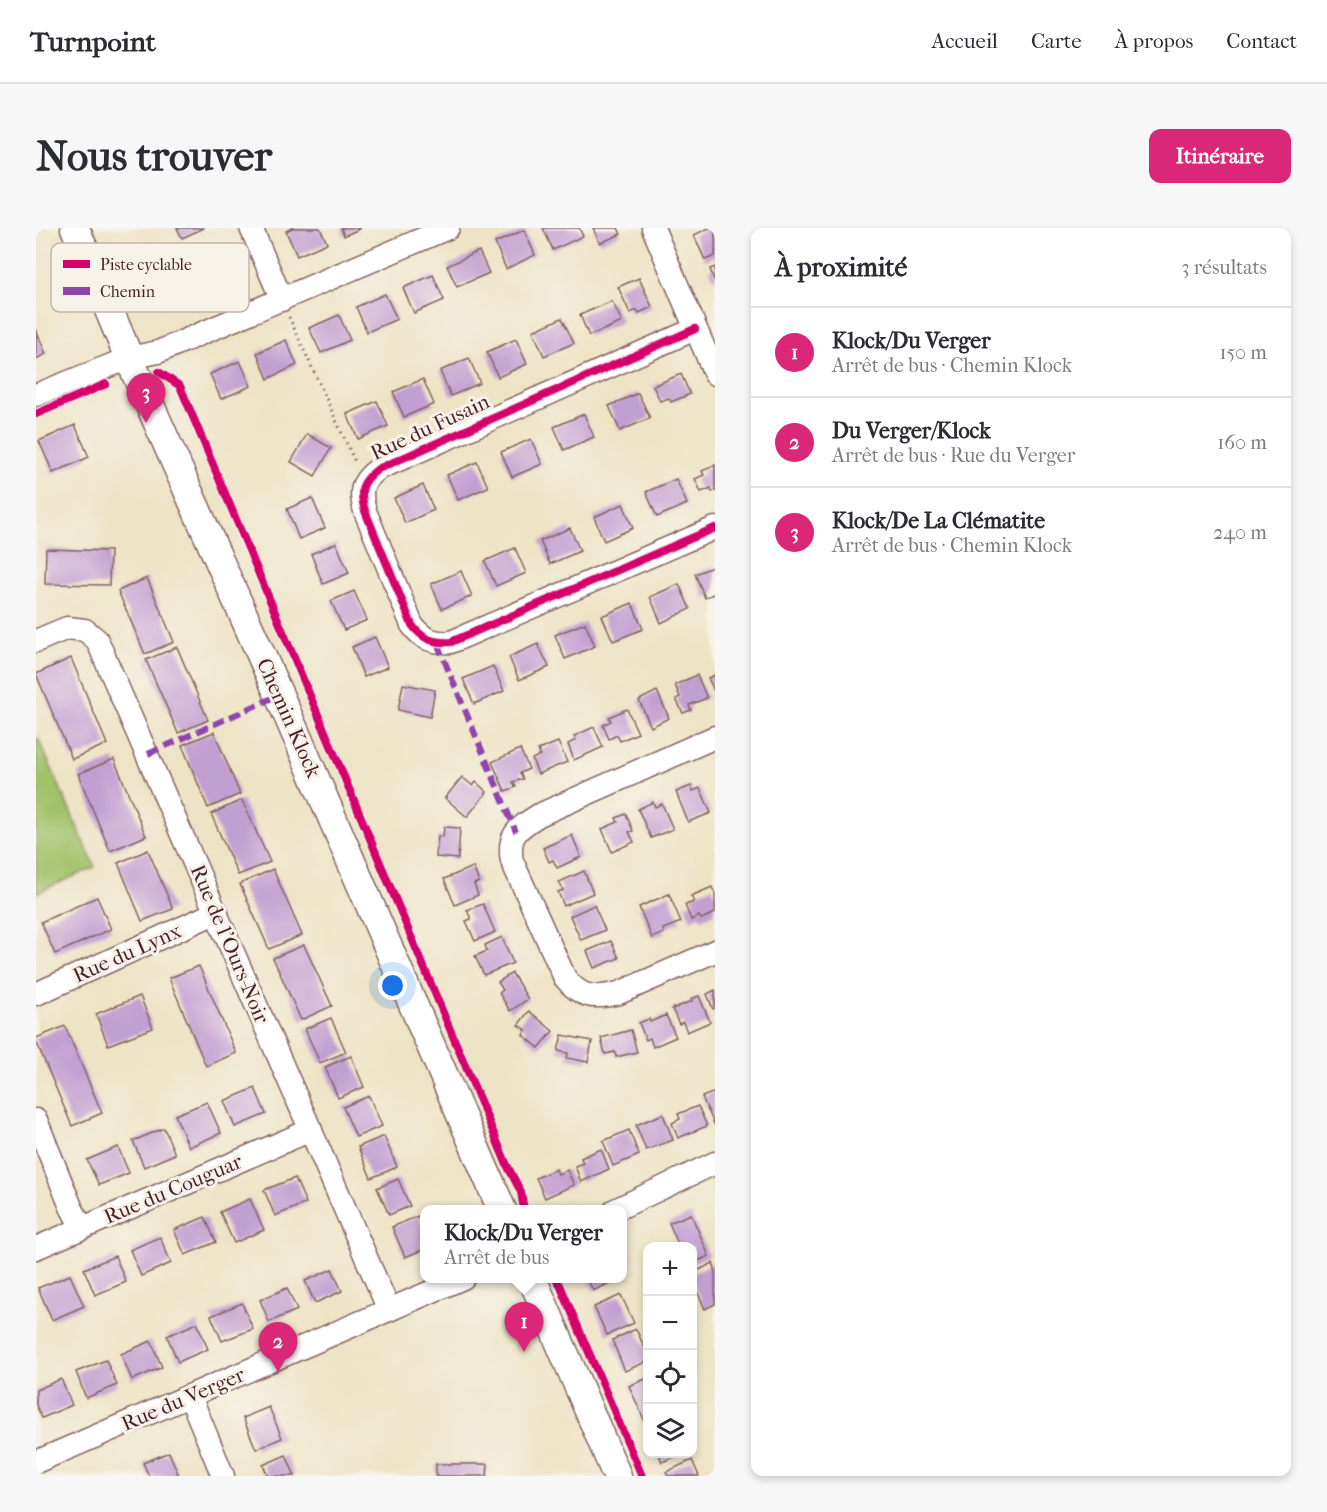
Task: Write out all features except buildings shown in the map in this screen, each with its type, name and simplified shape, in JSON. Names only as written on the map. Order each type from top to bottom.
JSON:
[{"type":"main road","name":"Chemin Klock","points":[[75,228],[81,243]]},
{"type":"main road","name":"Chemin Klock","points":[[110,312],[500,1205]]},
{"type":"main road","points":[[534,1283],[617,1476]]},
{"type":"street","points":[[251,228],[282,300]]},
{"type":"street","points":[[36,395],[129,358],[158,352],[448,228]]},
{"type":"street","points":[[652,228],[715,374]]},
{"type":"street","name":"Rue du Fusain","points":[[695,329],[378,469],[366,478],[361,498],[408,616],[418,633],[425,639],[437,643],[451,642],[715,528]]},
{"type":"street","name":"Rue de l'Ours-Noir","points":[[36,641],[67,628],[85,630],[97,640],[389,1310]]},
{"type":"street","points":[[715,737],[539,815],[516,832],[509,849],[512,861],[565,978],[574,989],[584,995],[606,996],[618,993],[715,951]]},
{"type":"street","name":"Rue du Lynx","points":[[36,994],[217,912]]},
{"type":"street","points":[[36,1120],[71,1207],[82,1228]]},
{"type":"street","name":"Rue du Couguar","points":[[36,1248],[311,1130]]},
{"type":"street","points":[[624,1205],[714,1165]]},
{"type":"street","name":"Rue du Verger","points":[[36,1462],[451,1283]]},
{"type":"street","points":[[190,1396],[223,1476]]},
{"type":"path","points":[[282,300],[352,460],[366,478]]},
{"type":"green space","points":[[38,738],[95,867],[36,893],[36,739]]},
{"type":"marked path","points":[[437,643],[516,832]]},
{"type":"marked path","points":[[148,754],[279,695]]},
{"type":"cycle path","points":[[695,329],[378,469],[365,482],[362,497],[365,511],[412,625],[429,640],[439,642],[451,642],[715,528]]},
{"type":"cycle path","points":[[159,372],[180,386],[507,1165],[521,1192],[523,1205]]},
{"type":"cycle path","points":[[36,414],[106,384]]},
{"type":"cycle path","points":[[559,1283],[642,1476]]},
{"type":"place","name":"Klock/De La Clématite","points":[[146,423]]},
{"type":"place","name":"Klock/Du Verger","points":[[524,1352]]},
{"type":"place","name":"Du Verger/Klock","points":[[278,1372]]}]
